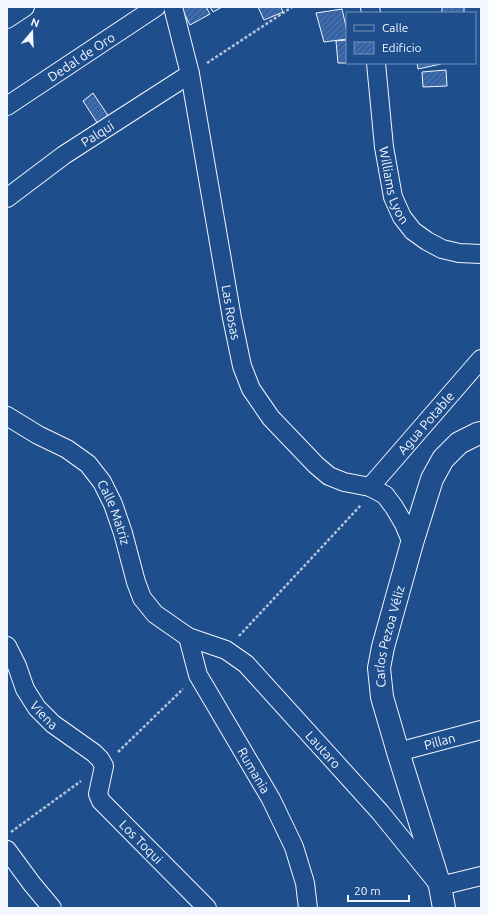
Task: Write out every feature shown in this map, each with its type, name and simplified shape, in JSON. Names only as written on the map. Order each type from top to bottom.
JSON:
[{"type":"main road","name":"Carlos Pezoa Véliz","points":[[444,908],[440,886],[382,697],[379,668],[383,647],[412,543],[432,479],[443,459],[459,443],[481,432]]},
{"type":"street","points":[[7,19],[25,7]]},
{"type":"street","name":"Dedal de Oro","points":[[7,106],[156,7]]},
{"type":"street","name":"Las Rosas","points":[[173,7],[190,74],[232,318],[242,366],[251,389],[271,418],[316,465],[329,476],[344,482],[370,487],[385,495],[404,524],[412,543]]},
{"type":"street","name":"Williams Lyon","points":[[376,64],[384,147],[393,197],[402,217],[413,231],[442,249],[481,254]]},
{"type":"street","name":"Palqui","points":[[7,198],[64,155],[190,74]]},
{"type":"street","name":"Agua Potable","points":[[370,487],[481,359]]},
{"type":"street","name":"Calle Matriz","points":[[7,416],[38,435],[67,449],[88,464],[102,482],[113,504],[142,598],[155,614],[188,637]]},
{"type":"street","name":"Lautaro","points":[[188,637],[226,650],[246,664],[380,812],[440,886]]},
{"type":"street","name":"Rumania","points":[[188,637],[198,675],[271,799],[294,847],[305,883],[308,908]]},
{"type":"street","name":"Viena","points":[[7,646],[17,666],[25,689],[36,708],[53,724],[94,753],[104,766]]},
{"type":"street","name":"Pillan","points":[[398,752],[481,730]]},
{"type":"street","name":"Los Toqui","points":[[104,766],[98,794],[101,801],[207,908]]},
{"type":"street","points":[[7,850],[52,908]]},
{"type":"street","points":[[440,886],[481,876]]},
{"type":"path","points":[[190,74],[292,7]]},
{"type":"path","points":[[226,650],[366,500],[370,487]]},
{"type":"path","points":[[7,834],[104,766],[198,675]]},
{"type":"building","points":[[181,7],[206,7],[210,14],[190,25]]},
{"type":"building","points":[[210,7],[222,7],[213,12]]},
{"type":"building","points":[[258,7],[281,7],[283,12],[264,20]]},
{"type":"building","points":[[442,7],[464,7],[464,12],[442,12]]},
{"type":"building","points":[[342,9],[346,27],[346,39],[324,42],[316,13]]},
{"type":"building","points":[[346,40],[346,63],[338,63],[336,41]]},
{"type":"building","points":[[417,64],[441,64],[418,69]]},
{"type":"building","points":[[446,70],[447,86],[423,87],[422,72]]},
{"type":"building","points":[[93,93],[109,117],[98,124],[83,101]]}]
